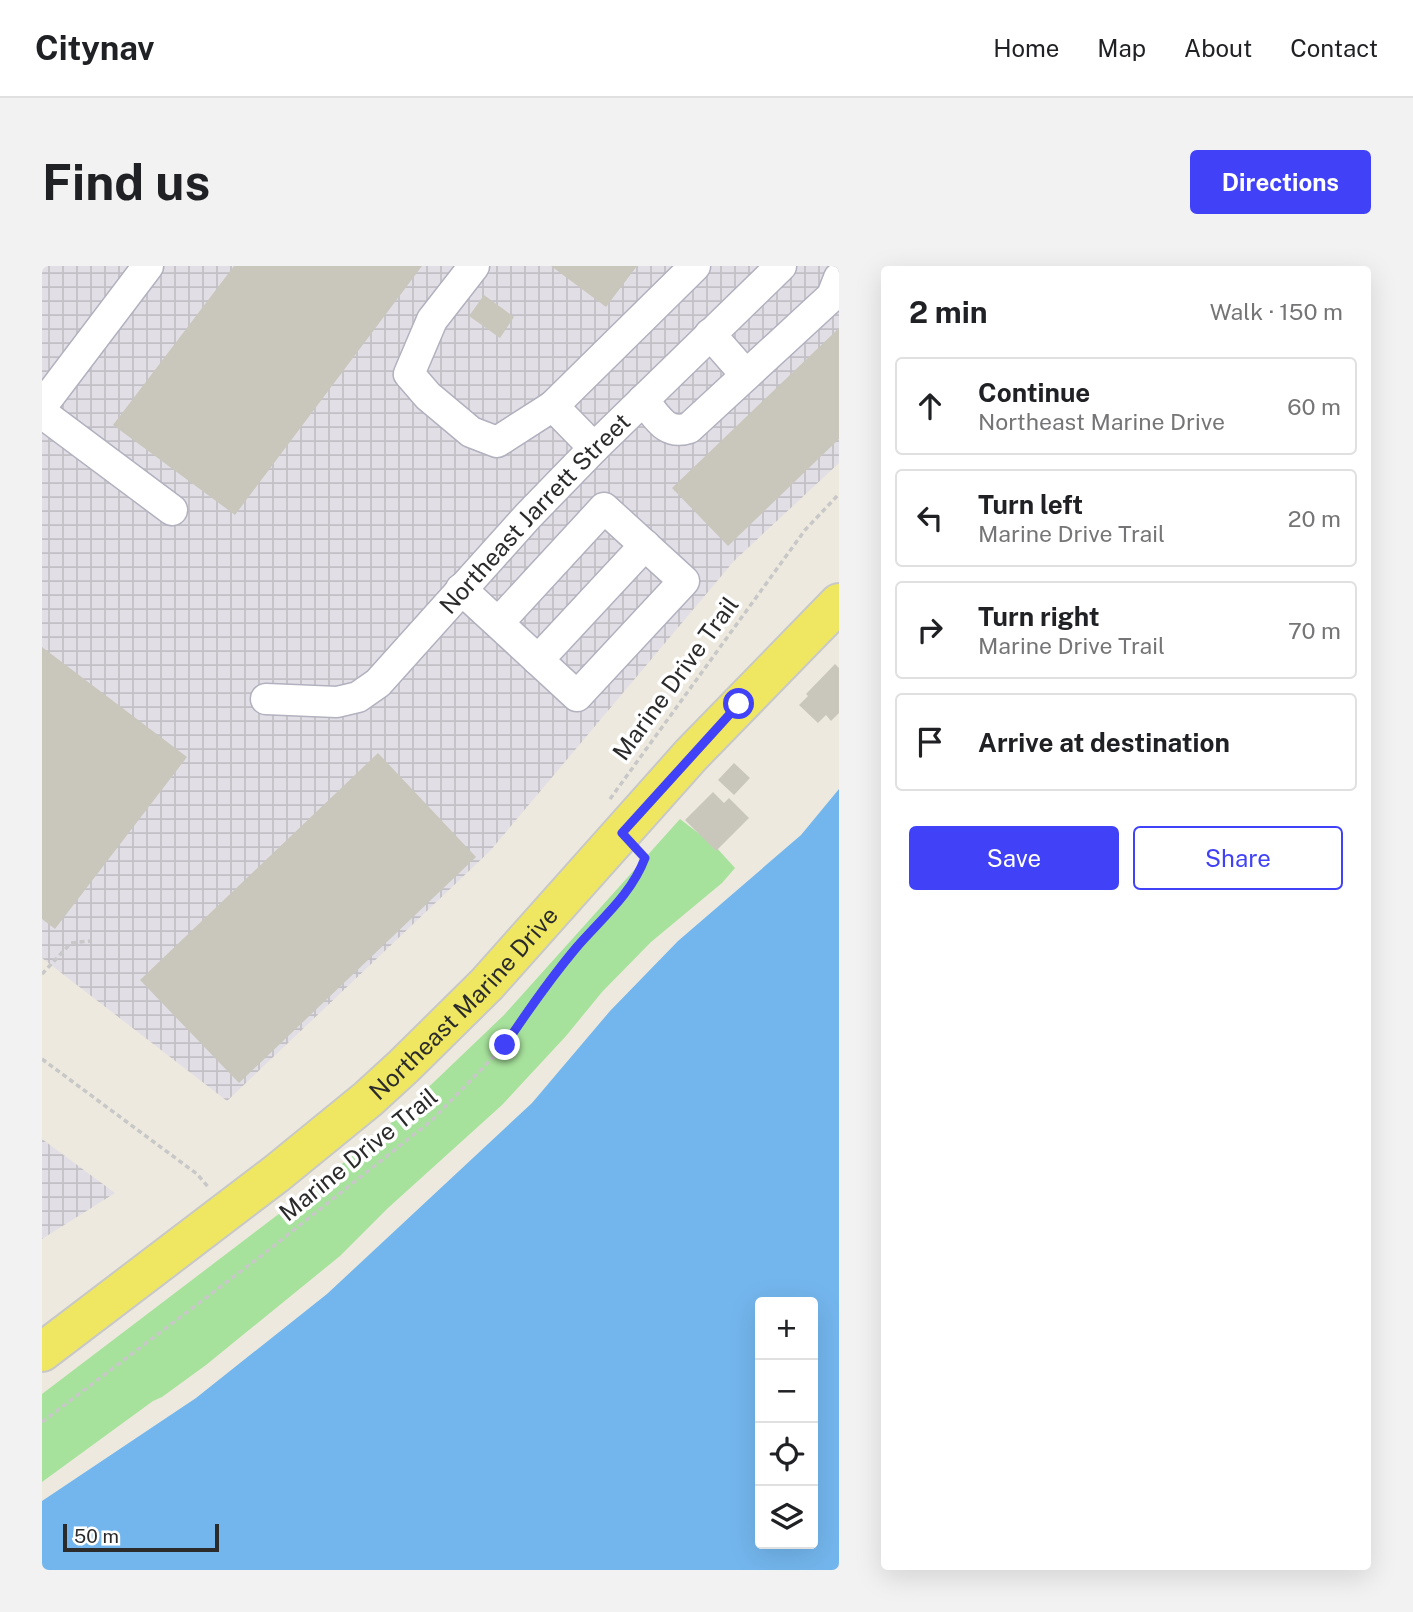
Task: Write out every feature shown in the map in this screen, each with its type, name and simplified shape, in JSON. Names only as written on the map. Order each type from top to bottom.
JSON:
[{"type":"main road","name":"Northeast Marine Drive","points":[[42,1352],[228,1211],[368,1099],[449,1024],[739,704],[839,603]]},
{"type":"street","points":[[42,406],[148,266]]},
{"type":"street","points":[[474,266],[432,320],[410,374],[428,396],[471,432],[497,442],[553,406],[695,266]]},
{"type":"street","name":"Northeast Jarrett Street","points":[[266,699],[337,702],[358,697],[378,683],[461,589],[594,448],[781,266]]},
{"type":"street","points":[[643,400],[667,428],[679,432],[689,428],[832,296],[839,278]]},
{"type":"street","points":[[710,334],[746,375]]},
{"type":"street","points":[[553,406],[594,448]]},
{"type":"street","points":[[42,413],[172,510]]},
{"type":"street","points":[[461,589],[577,696],[684,581],[604,508],[498,623]]},
{"type":"street","points":[[538,660],[645,545]]},
{"type":"path","name":"Marine Drive Trail","points":[[42,1422],[261,1256],[431,1121],[505,1045],[568,958],[609,915],[638,876],[645,858],[611,825],[607,815],[607,804],[617,786],[805,530],[839,495]]},
{"type":"path","points":[[42,974],[71,943],[90,940]]},
{"type":"path","points":[[42,1059],[197,1174],[228,1211]]},
{"type":"shaded area","points":[[42,266],[839,266],[839,463],[734,561],[490,851],[227,1101],[42,958]]},
{"type":"shaded area","points":[[42,1139],[115,1193],[42,1239]]},
{"type":"green space","points":[[680,819],[715,846],[735,868],[722,883],[651,942],[602,992],[566,1036],[502,1105],[388,1208],[340,1256],[206,1365],[42,1482],[42,1394],[313,1188],[391,1123],[504,1015]]},
{"type":"water","points":[[839,789],[839,1570],[42,1570],[42,1501],[196,1398],[327,1294],[532,1103],[610,1011],[678,941],[801,835]]},
{"type":"building","points":[[234,266],[422,266],[235,515],[113,425]]},
{"type":"building","points":[[551,266],[637,266],[606,307]]},
{"type":"building","points":[[484,295],[514,317],[500,338],[469,316]]},
{"type":"building","points":[[839,328],[839,439],[728,546],[672,488]]},
{"type":"building","points":[[42,647],[187,757],[55,929],[42,919]]},
{"type":"building","points":[[835,664],[839,668],[839,713],[831,721],[826,715],[818,723],[799,705]]},
{"type":"building","points":[[378,753],[476,857],[239,1083],[140,980]]},
{"type":"building","points":[[734,763],[750,778],[734,795],[718,780]]},
{"type":"building","points":[[713,792],[724,803],[729,798],[749,818],[716,851],[685,820]]},
{"type":"route","points":[[505,1045],[576,948],[609,915],[638,876],[645,858],[622,833],[739,704]]}]
